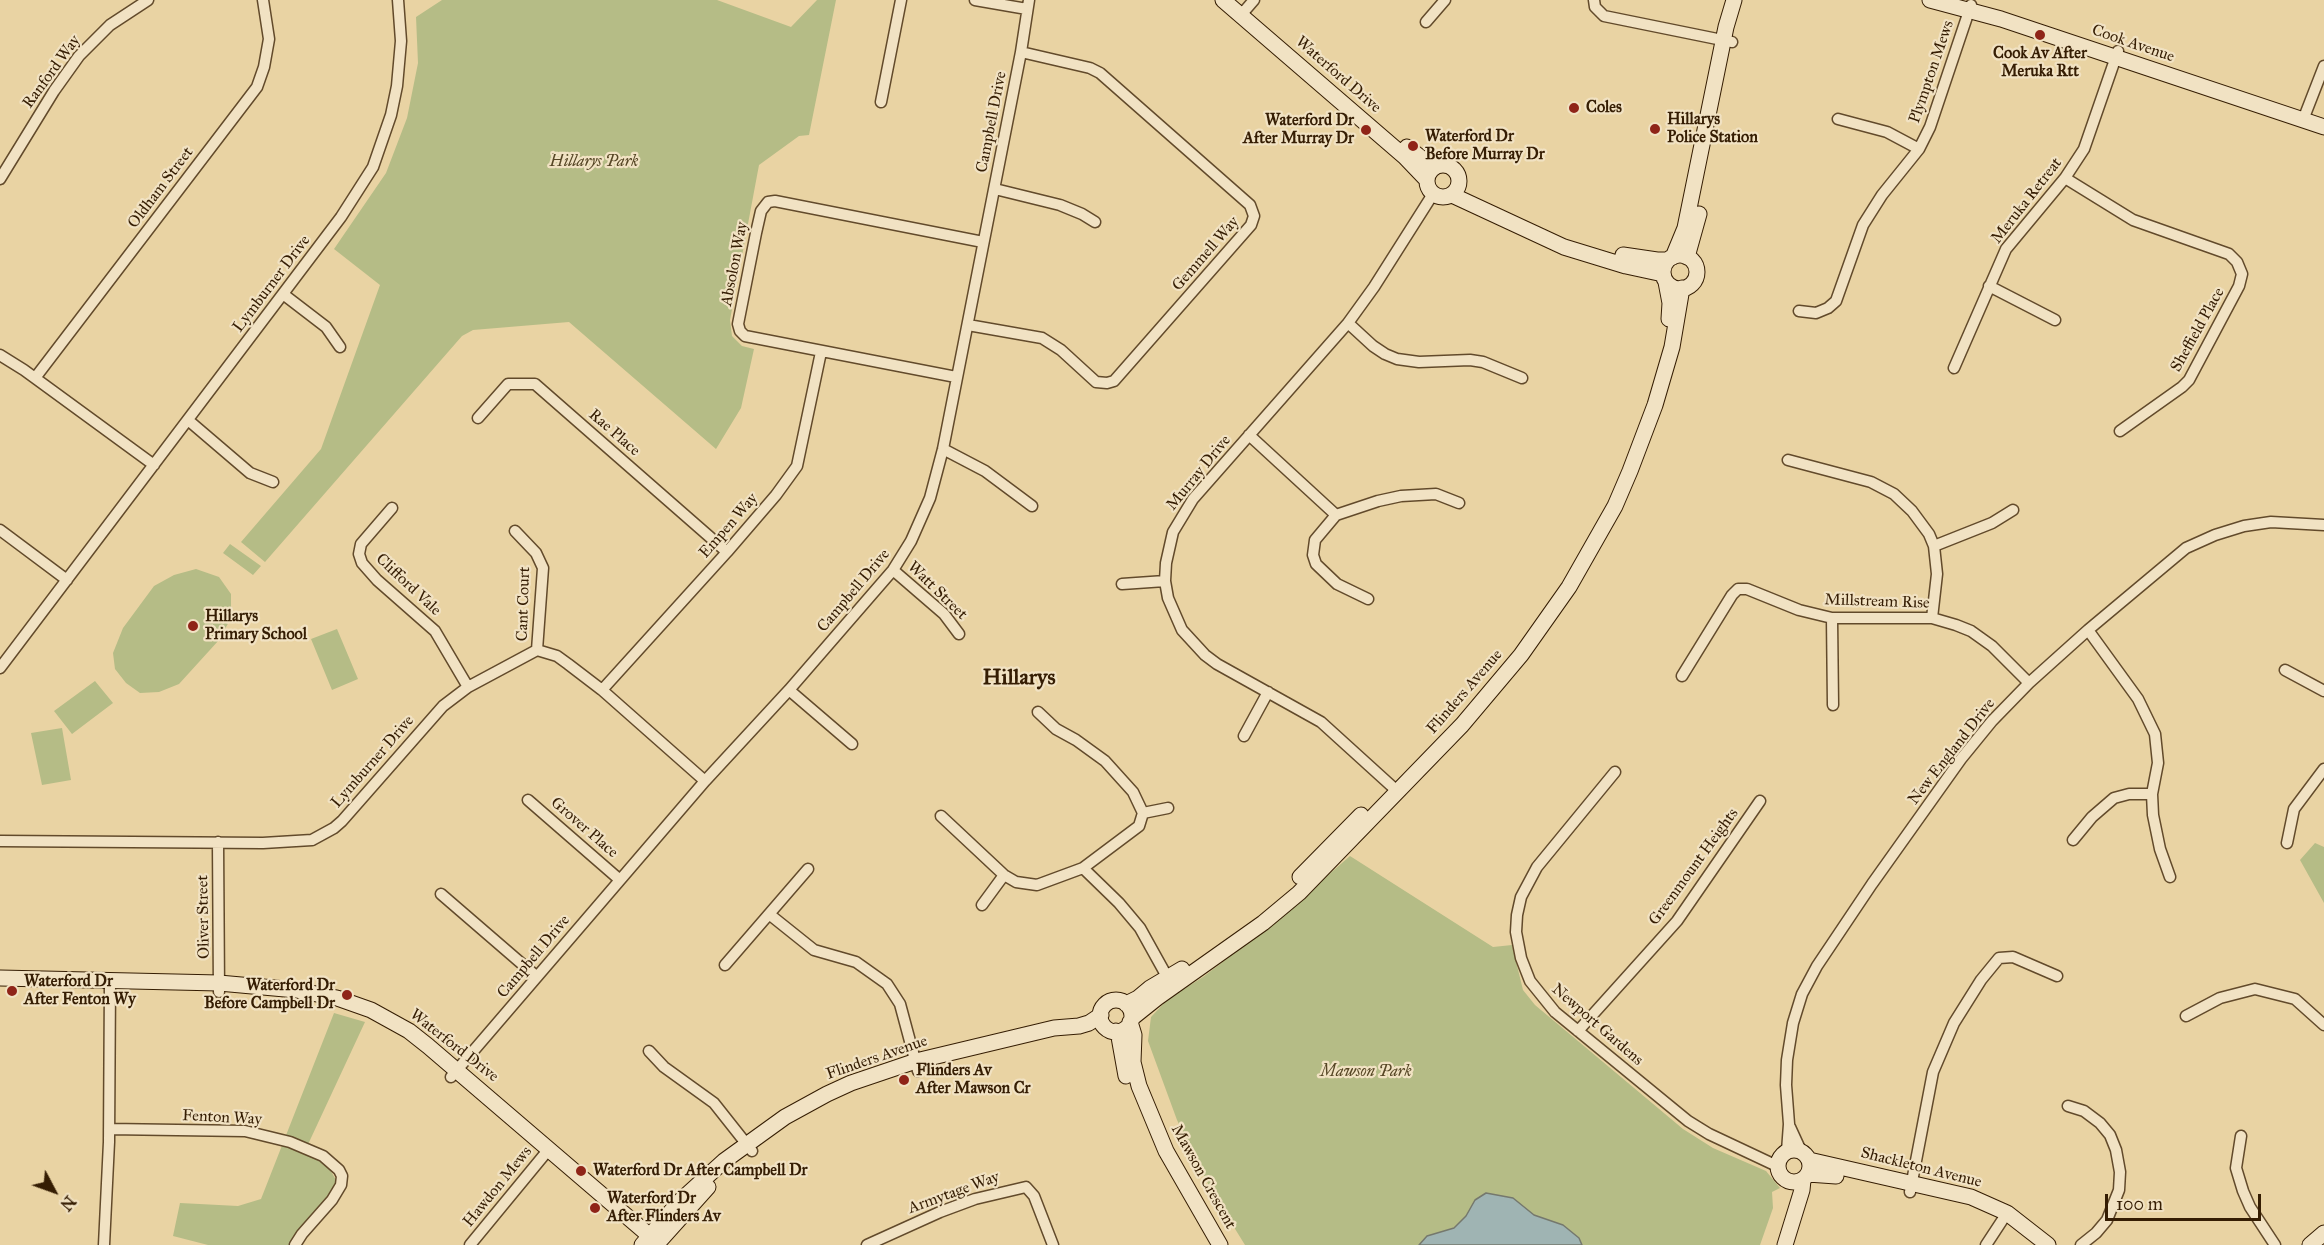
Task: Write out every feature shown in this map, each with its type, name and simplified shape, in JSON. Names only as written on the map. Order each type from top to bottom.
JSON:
[{"type":"street","name":"Ranford Way","points":[[0,179],[79,56],[110,25],[148,0]]},
{"type":"street","name":"Oldham Street","points":[[35,378],[256,87],[264,66],[269,39],[263,0]]},
{"type":"street","name":"Lymburner Drive","points":[[0,668],[284,294],[341,217],[373,167],[391,115],[400,63],[398,0]]},
{"type":"street","points":[[881,102],[901,0]]},
{"type":"street","points":[[975,0],[1028,5]]},
{"type":"street","name":"Waterford Drive","points":[[1223,0],[1244,6],[1388,132],[1431,181],[1443,165],[1452,168],[1457,174],[1455,190]]},
{"type":"street","points":[[1426,22],[1445,0]]},
{"type":"street","points":[[1594,0],[1599,13],[1604,16],[1727,41]]},
{"type":"street","name":"Flinders Avenue","points":[[1126,1004],[1170,983],[1263,923],[1299,893],[1460,714],[1514,650],[1564,577],[1594,523],[1630,447],[1653,382],[1670,312],[1671,266],[1700,212],[1734,0]]},
{"type":"street","name":"Flinders Avenue","points":[[1727,41],[1743,0]]},
{"type":"street","name":"Cook Avenue","points":[[1930,0],[1971,7]]},
{"type":"street","name":"Cook Avenue","points":[[1956,0],[1971,7],[2304,117],[2324,127]]},
{"type":"street","name":"Campbell Drive","points":[[454,1074],[705,781],[789,690],[893,570],[922,520],[943,449],[995,189],[1028,5]]},
{"type":"street","name":"Plympton Mews","points":[[1799,311],[1816,312],[1828,308],[1836,301],[1863,225],[1882,195],[1919,149],[1930,127],[1971,7]]},
{"type":"street","name":"Gemmell Way","points":[[968,325],[1042,338],[1061,350],[1096,382],[1114,381],[1251,225],[1254,216],[1250,205],[1100,73],[1090,68],[1021,52]]},
{"type":"street","name":"Meruka Retreat","points":[[1954,368],[2006,249],[2065,178],[2084,149],[2117,54]]},
{"type":"street","points":[[2304,117],[2324,66]]},
{"type":"street","name":"Cook Avenue","points":[[2304,117],[2324,120]]},
{"type":"street","points":[[1838,119],[1887,132],[1919,149]]},
{"type":"street","name":"Sheffield Place","points":[[2065,178],[2133,220],[2229,254],[2237,262],[2242,274],[2239,286],[2189,380],[2120,431]]},
{"type":"street","points":[[1431,181],[1443,198],[1455,190],[1574,241],[1671,266],[1675,288],[1682,288]]},
{"type":"street","name":"Murray Drive","points":[[1394,788],[1321,722],[1217,664],[1192,643],[1182,630],[1175,614],[1165,581],[1168,548],[1181,516],[1193,499],[1348,323],[1374,287],[1431,181]]},
{"type":"street","points":[[995,189],[1060,205],[1095,222]]},
{"type":"street","name":"Absolon Way","points":[[956,377],[821,352],[746,336],[740,332],[738,324],[756,233],[761,211],[768,202],[775,201],[983,242]]},
{"type":"street","name":"Flinders Avenue","points":[[1394,788],[1462,726],[1509,670],[1554,611],[1615,506],[1647,429],[1672,347],[1682,288],[1691,284],[1696,276],[1695,266],[1671,266]]},
{"type":"street","points":[[1989,286],[2055,320]]},
{"type":"street","points":[[284,294],[326,327],[340,347]]},
{"type":"street","points":[[1348,323],[1373,346],[1397,359],[1419,362],[1470,360],[1483,362],[1522,378]]},
{"type":"street","name":"Empen Way","points":[[602,690],[727,552],[776,495],[797,466],[821,352]]},
{"type":"street","points":[[0,355],[154,465]]},
{"type":"street","name":"Rae Place","points":[[478,418],[508,384],[535,384],[727,552]]},
{"type":"street","points":[[188,420],[250,473],[273,482]]},
{"type":"street","points":[[1249,435],[1336,514]]},
{"type":"street","points":[[943,449],[985,471],[1032,506]]},
{"type":"street","points":[[1788,460],[1871,482],[1894,494],[1922,523],[1934,546],[1937,574],[1932,618]]},
{"type":"street","points":[[1368,599],[1337,584],[1316,564],[1312,555],[1315,540],[1336,514],[1401,496],[1436,494],[1459,503]]},
{"type":"street","name":"Clifford Vale","points":[[392,508],[361,544],[359,554],[362,563],[377,580],[435,631],[468,687]]},
{"type":"street","points":[[1934,546],[1992,523],[2013,510]]},
{"type":"street","name":"New England Drive","points":[[1794,1165],[1786,1085],[1787,1059],[1793,1023],[1803,994],[1816,966],[1961,759],[1992,720],[2088,630],[2186,548],[2215,535],[2244,526],[2271,522],[2324,525]]},
{"type":"street","points":[[0,530],[67,580]]},
{"type":"street","name":"Cant Court","points":[[515,531],[536,553],[543,568],[537,650]]},
{"type":"street","name":"Watt Street","points":[[893,570],[944,614],[959,634]]},
{"type":"street","points":[[1122,584],[1165,581]]},
{"type":"street","name":"Millstream Rise","points":[[1682,676],[1732,595],[1738,590],[1747,589],[1799,610],[1832,618],[1932,618],[1956,625],[1981,638],[2029,683]]},
{"type":"street","points":[[1832,618],[1833,705]]},
{"type":"street","points":[[2088,630],[2133,691],[2155,734],[2158,763],[2152,794],[2155,828],[2170,877]]},
{"type":"street","points":[[537,650],[557,656],[602,690],[705,781]]},
{"type":"street","name":"Lymburner Drive","points":[[0,841],[300,842],[312,840],[325,834],[342,821],[432,717],[468,687],[537,650]]},
{"type":"street","points":[[2284,670],[2324,691]]},
{"type":"street","points":[[789,690],[852,744]]},
{"type":"street","points":[[1244,736],[1268,692]]},
{"type":"street","points":[[941,816],[1004,876],[1016,882],[1036,885],[1083,868],[1139,826],[1143,813],[1133,792],[1105,761],[1056,729],[1038,712]]},
{"type":"street","points":[[2287,843],[2295,809],[2324,769]]},
{"type":"street","name":"Newport Gardens","points":[[1615,772],[1537,867],[1521,897],[1517,915],[1518,946],[1530,981],[1555,1012],[1689,1121],[1708,1134],[1762,1158],[1794,1165]]},
{"type":"street","points":[[2073,840],[2092,817],[2114,798],[2129,794],[2152,794]]},
{"type":"street","name":"Grover Place","points":[[528,800],[620,880]]},
{"type":"street","name":"Greenmount Heights","points":[[1578,1031],[1677,921],[1760,801]]},
{"type":"street","points":[[1143,813],[1168,808]]},
{"type":"street","name":"Oliver Street","points":[[218,842],[219,987]]},
{"type":"street","points":[[1083,868],[1119,903],[1140,928],[1170,983]]},
{"type":"street","points":[[725,965],[808,869]]},
{"type":"street","points":[[982,905],[1004,876]]},
{"type":"street","points":[[441,894],[536,976]]},
{"type":"street","points":[[769,914],[814,950],[856,962],[887,984],[900,1004],[917,1066]]},
{"type":"street","points":[[1911,1187],[1934,1072],[1954,1023],[1981,980],[1999,958],[2013,957],[2057,976]]},
{"type":"street","name":"Waterford Drive","points":[[0,978],[110,985],[296,990],[337,998],[371,1010],[409,1031],[454,1074],[649,1243]]},
{"type":"street","name":"Flinders Avenue","points":[[1131,1020],[1170,983]]},
{"type":"street","points":[[104,1245],[110,1130],[110,985]]},
{"type":"street","name":"Waterford Drive","points":[[0,988],[110,985]]},
{"type":"street","points":[[2186,1016],[2220,998],[2255,989],[2295,999],[2324,1025]]},
{"type":"street","points":[[1117,1000],[1126,1004],[1130,1009],[1131,1020],[1124,1029],[1107,1024],[1102,1009],[1108,1002],[1117,1000]]},
{"type":"street","name":"Mawson Crescent","points":[[1131,1020],[1134,1035],[1133,1062],[1139,1086],[1166,1151],[1220,1245]]},
{"type":"street","name":"Flinders Avenue","points":[[649,1243],[749,1147],[815,1111],[917,1066],[1107,1024]]},
{"type":"street","name":"Mawson Crescent","points":[[1107,1024],[1119,1037],[1127,1077],[1145,1128],[1184,1202],[1210,1245]]},
{"type":"street","points":[[649,1051],[664,1067],[714,1103],[749,1147]]},
{"type":"street","points":[[2068,1106],[2084,1111],[2110,1135],[2116,1150],[2120,1172],[2119,1190],[2110,1213],[2096,1233],[2081,1245]]},
{"type":"street","name":"Fenton Way","points":[[110,1130],[245,1131],[290,1142],[323,1156],[339,1170],[342,1176],[341,1185],[332,1200],[295,1245]]},
{"type":"street","points":[[2241,1136],[2236,1168],[2243,1191],[2250,1207],[2275,1245]]},
{"type":"street","name":"Hawdon Mews","points":[[470,1245],[546,1152]]},
{"type":"street","points":[[1776,1245],[1787,1215],[1794,1165]]},
{"type":"street","points":[[1785,1245],[1802,1190],[1794,1165]]},
{"type":"street","name":"Shackleton Avenue","points":[[1794,1165],[1971,1197],[2004,1217],[2028,1228],[2048,1245]]},
{"type":"street","name":"Armytage Way","points":[[867,1245],[940,1212],[1016,1187],[1026,1187],[1034,1196],[1053,1245]]},
{"type":"street","points":[[1986,1245],[2004,1217]]},
{"type":"street","name":"Shackleton Avenue","points":[[2004,1217],[2035,1245]]},
{"type":"street","points":[[2310,1245],[2324,1233]]},
{"type":"green space","name":"Hillarys Park","points":[[442,0],[717,0],[791,27],[817,0],[836,0],[809,135],[799,136],[759,165],[730,320],[732,336],[742,346],[754,349],[741,408],[716,449],[569,322],[473,330],[462,336],[265,562],[241,542],[321,449],[380,285],[334,249],[386,173],[407,118],[418,63],[416,17]]},
{"type":"green space","points":[[230,544],[261,566],[253,575],[223,553]]},
{"type":"green space","points":[[196,569],[219,577],[231,594],[231,618],[219,640],[179,684],[159,692],[140,693],[126,683],[115,669],[113,653],[123,628],[154,586],[174,575]]},
{"type":"green space","points":[[337,629],[358,679],[332,690],[311,639]]},
{"type":"green space","points":[[95,681],[113,703],[72,734],[54,711]]},
{"type":"green space","points":[[62,728],[71,780],[42,785],[31,733]]},
{"type":"green space","points":[[2315,843],[2324,847],[2324,903],[2300,860]]},
{"type":"green space","name":"Mawson Park","points":[[1350,856],[1493,947],[1512,945],[1523,990],[1535,1005],[1683,1129],[1713,1148],[1766,1171],[1780,1188],[1772,1192],[1773,1208],[1760,1245],[1245,1245],[1211,1190],[1177,1120],[1148,1041],[1151,1017],[1168,999],[1203,977],[1267,928]]},
{"type":"green space","points":[[334,1013],[365,1022],[304,1153],[325,1161],[336,1180],[332,1200],[289,1245],[208,1245],[173,1236],[180,1203],[238,1206],[261,1199]]},
{"type":"shaded area","points":[[1486,1193],[1513,1198],[1534,1215],[1563,1225],[1579,1238],[1582,1245],[1419,1245],[1427,1236],[1454,1228],[1466,1216],[1475,1200]]},
{"type":"place","name":"Cook Av After Meruka Rtt","points":[[2040,35]]},
{"type":"place","name":"Coles","points":[[1574,108]]},
{"type":"place","name":"Hillarys Police Station","points":[[1655,129]]},
{"type":"place","name":"Waterford Dr After Murray Dr","points":[[1366,130]]},
{"type":"place","name":"Waterford Dr Before Murray Dr","points":[[1413,146]]},
{"type":"place","name":"Hillarys Primary School","points":[[193,626]]},
{"type":"place","name":"Waterford Dr After Fenton Wy","points":[[12,991]]},
{"type":"place","name":"Waterford Dr Before Campbell Dr","points":[[347,995]]},
{"type":"place","name":"Flinders Av After Mawson Cr","points":[[904,1080]]},
{"type":"place","name":"Waterford Dr After Campbell Dr","points":[[581,1171]]},
{"type":"place","name":"Waterford Dr After Flinders Av","points":[[595,1208]]},
{"type":"district","name":"Hillarys","points":[[1019,679]]}]
